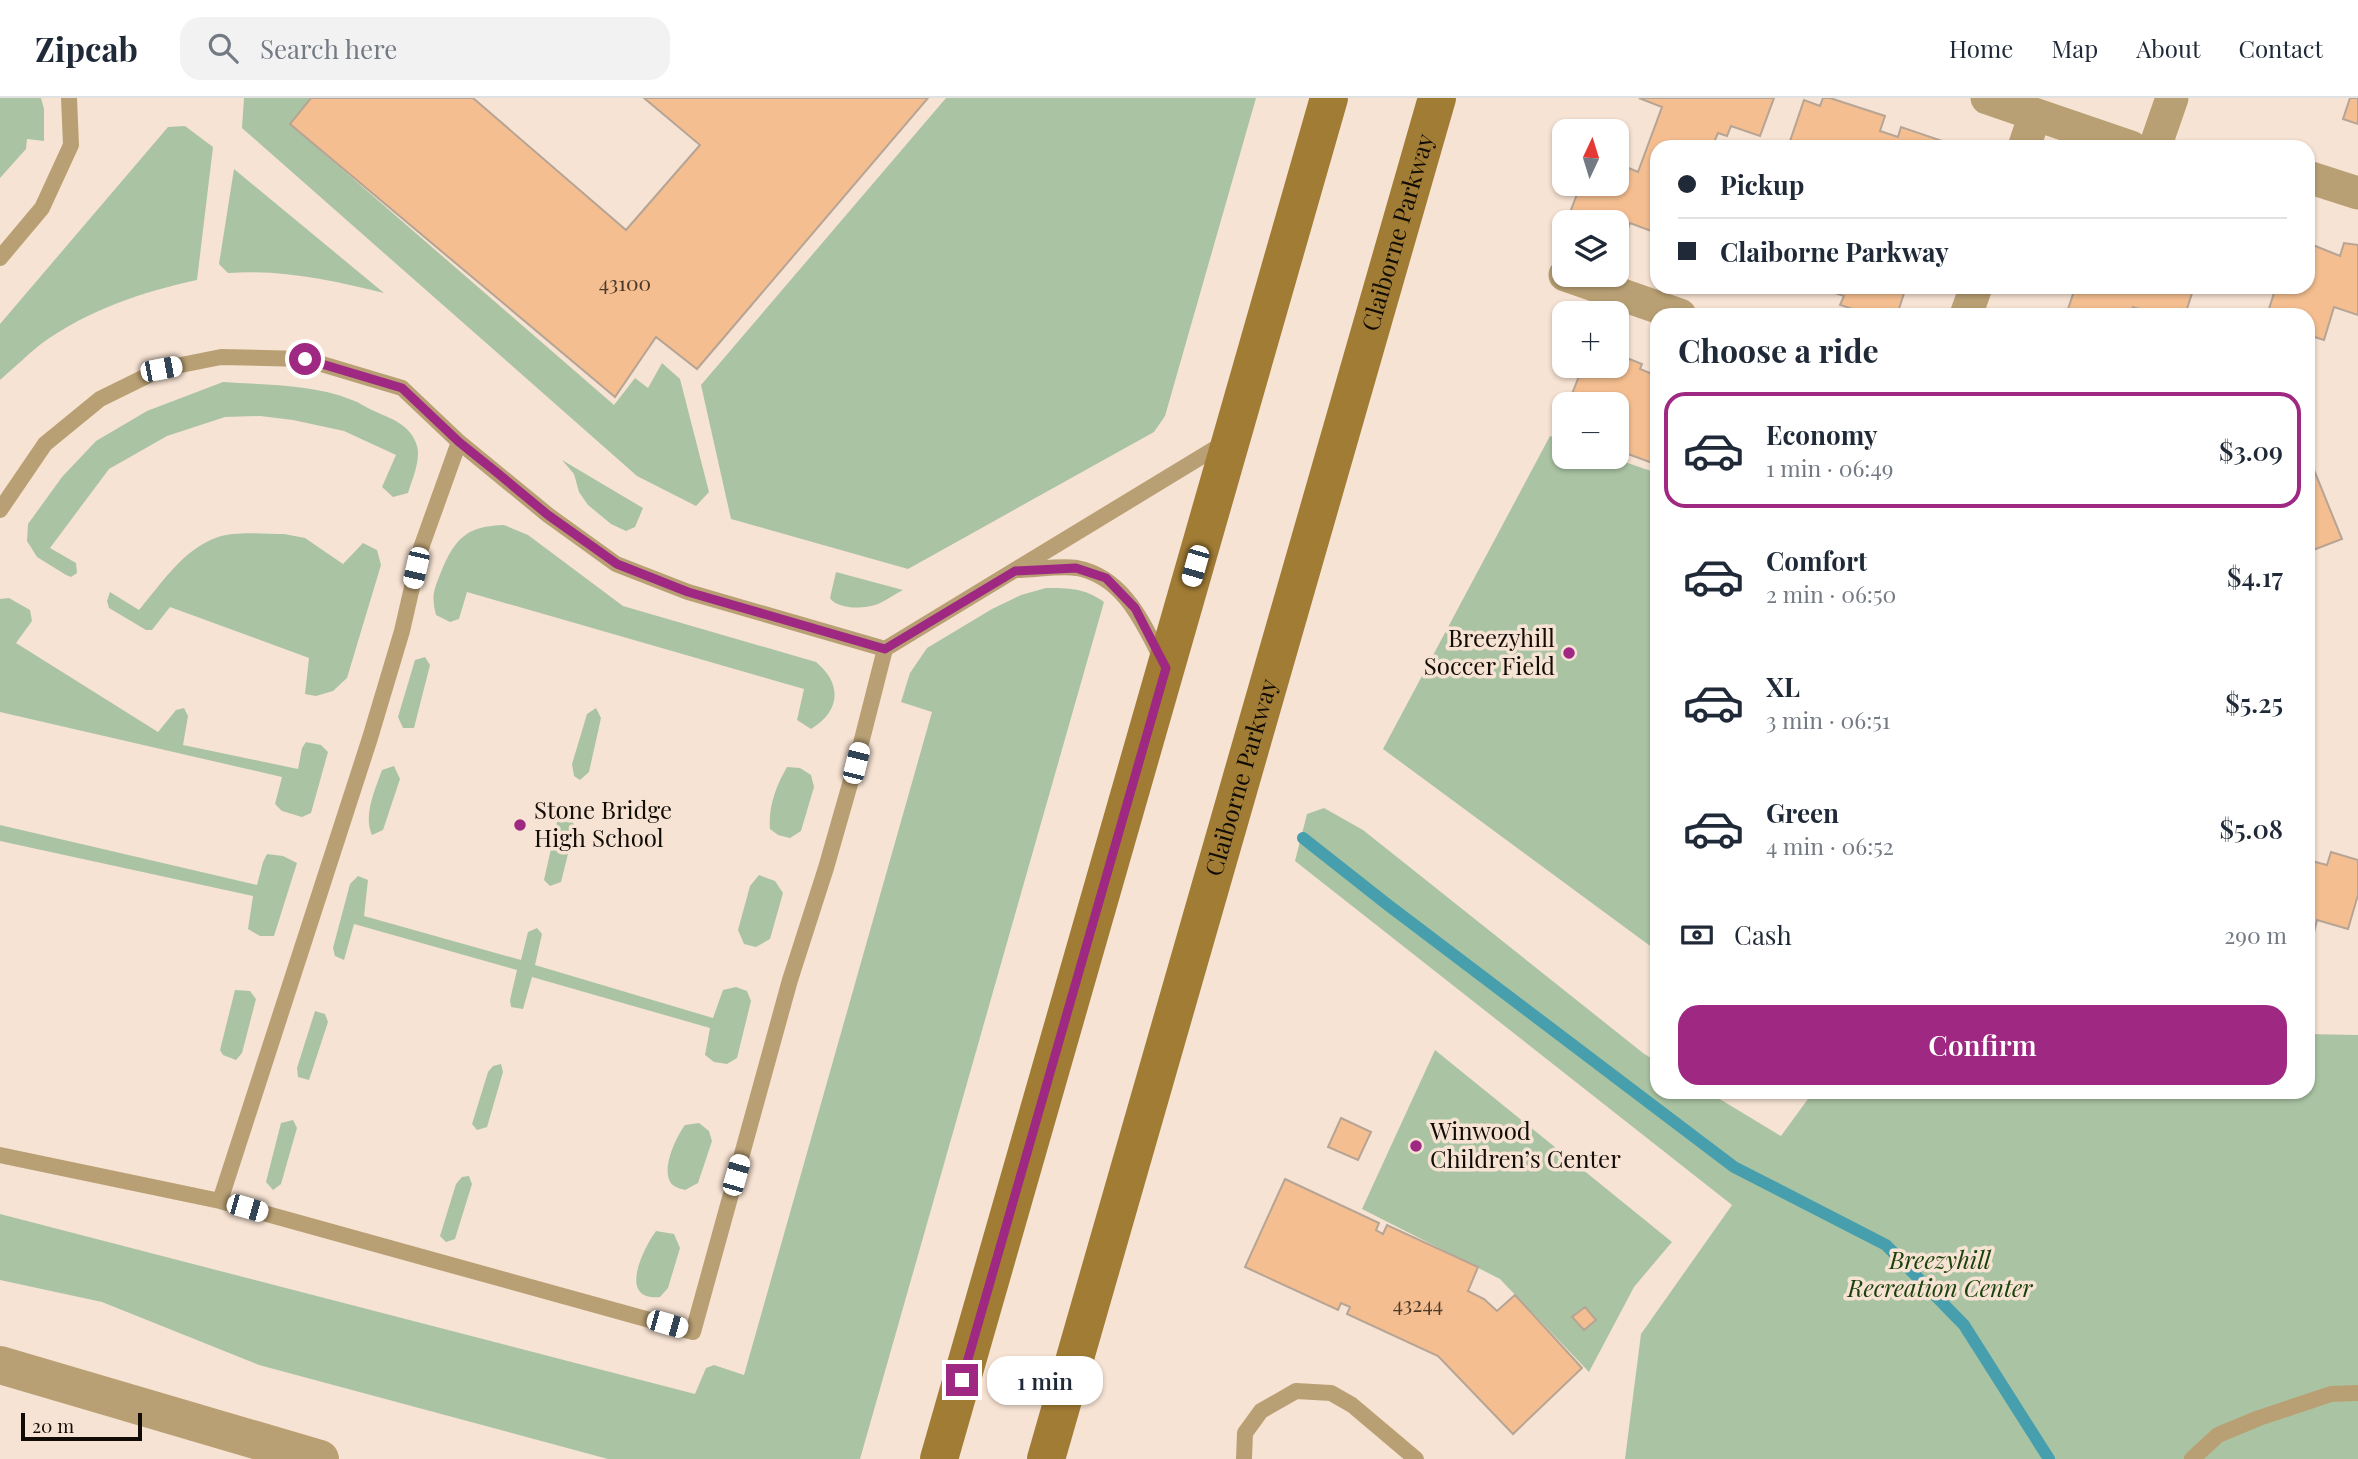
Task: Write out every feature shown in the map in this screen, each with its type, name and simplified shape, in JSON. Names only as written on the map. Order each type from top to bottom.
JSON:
[{"type":"main road","points":[[939,1459],[1329,98]]},
{"type":"main road","name":"Claiborne Parkway","points":[[1046,1459],[1437,98]]},
{"type":"street","points":[[1987,98],[2110,140]]},
{"type":"street","points":[[2157,140],[2172,98]]},
{"type":"street","points":[[2026,140],[2035,115]]},
{"type":"street","points":[[2315,179],[2358,193]]},
{"type":"street","points":[[1599,287],[1660,308]]},
{"type":"street","points":[[0,1365],[320,1459]]},
{"type":"lane","points":[[0,258],[42,208],[71,145],[69,98]]},
{"type":"lane","points":[[0,510],[45,444],[100,399],[161,369],[221,357],[305,359],[402,388],[459,442],[548,515],[617,564],[688,592],[885,649]]},
{"type":"lane","points":[[0,1155],[220,1201],[693,1332],[790,980],[848,789],[885,649],[1232,438]]},
{"type":"lane","points":[[220,1201],[370,738],[402,631],[421,548],[459,442]]},
{"type":"lane","points":[[1015,571],[1076,568],[1106,578],[1135,608],[1166,668]]},
{"type":"lane","points":[[1244,1459],[1245,1433],[1261,1411],[1296,1391],[1331,1393],[1352,1405],[1416,1459]]},
{"type":"lane","points":[[2192,1459],[2218,1435],[2259,1418],[2331,1394],[2358,1393]]},
{"type":"green space","points":[[0,98],[41,98],[44,109],[44,141],[27,139],[26,149],[0,178]]},
{"type":"green space","points":[[244,98],[311,98],[290,124],[614,405],[635,378],[648,388],[662,363],[680,379],[709,492],[696,506],[637,476],[242,128]]},
{"type":"green space","points":[[946,98],[1256,98],[1165,416],[1154,432],[908,569],[731,519],[701,385]]},
{"type":"green space","points":[[185,126],[213,147],[197,280],[156,290],[77,321],[41,344],[0,380],[0,324],[168,127]]},
{"type":"green space","points":[[234,169],[384,293],[287,274],[228,273],[219,264]]},
{"type":"green space","points":[[223,382],[321,391],[355,401],[399,423],[414,438],[418,452],[416,470],[408,493],[393,497],[382,487],[396,455],[344,431],[260,416],[225,417],[167,436],[109,469],[50,548],[76,563],[77,573],[71,577],[66,575],[37,557],[27,541],[28,524],[62,477],[96,441],[147,411]]},
{"type":"green space","points":[[1550,436],[1552,469],[1629,469],[1629,463],[1650,471],[1650,946],[1383,749]]},
{"type":"green space","points":[[562,460],[643,508],[635,527],[626,531],[611,524],[588,505],[579,492],[574,474]]},
{"type":"green space","points":[[504,525],[528,535],[623,606],[816,662],[825,670],[834,688],[828,714],[811,729],[797,720],[804,689],[467,592],[459,619],[450,622],[436,615],[435,588],[446,560],[457,542],[471,531]]},
{"type":"green space","points":[[242,533],[284,534],[305,538],[343,564],[363,543],[377,550],[381,565],[347,678],[333,691],[316,696],[305,694],[309,658],[170,607],[152,630],[146,630],[109,608],[107,601],[110,592],[139,610],[184,558],[206,542],[225,535]]},
{"type":"green space","points":[[836,572],[903,590],[873,606],[839,605],[830,598]]},
{"type":"green space","points":[[1046,588],[1076,590],[1104,602],[860,1459],[608,1459],[259,1365],[102,1302],[0,1280],[0,1214],[695,1394],[706,1368],[714,1365],[744,1375],[932,712],[901,702],[910,673],[927,648],[992,609],[1021,595]]},
{"type":"green space","points":[[9,598],[30,610],[32,621],[16,643],[158,732],[176,710],[184,708],[188,716],[183,745],[298,769],[302,748],[306,742],[321,745],[328,752],[311,813],[302,817],[282,811],[275,804],[282,777],[0,712],[0,599]]},
{"type":"green space","points":[[425,657],[430,665],[414,728],[403,728],[398,717],[415,660]]},
{"type":"green space","points":[[596,708],[601,718],[589,772],[580,780],[574,776],[572,764],[587,714]]},
{"type":"green space","points":[[394,766],[400,779],[383,830],[372,835],[369,811],[373,794],[382,770]]},
{"type":"green space","points":[[787,767],[800,768],[811,775],[814,787],[801,831],[790,838],[778,835],[770,829],[774,797]]},
{"type":"green space","name":"Breezyhill Recreation Center","points":[[1324,808],[1363,830],[1650,1058],[1650,1099],[1720,1099],[1781,1136],[1808,1099],[2315,1099],[2315,1034],[2358,1035],[2358,1459],[1625,1459],[1641,1334],[1732,1205],[1295,861],[1307,814]]},
{"type":"green space","points":[[570,818],[575,826],[561,882],[550,886],[544,880],[557,822]]},
{"type":"green space","points":[[0,825],[257,885],[267,854],[283,856],[297,863],[274,936],[260,936],[248,929],[253,896],[0,841]]},
{"type":"green space","points":[[759,875],[775,881],[783,893],[770,939],[756,947],[744,944],[738,930],[750,886]]},
{"type":"green space","points":[[358,876],[368,880],[364,916],[521,960],[528,932],[537,928],[542,934],[535,965],[713,1018],[723,990],[736,987],[747,991],[751,1001],[737,1058],[727,1064],[714,1062],[705,1055],[710,1028],[532,977],[523,1009],[511,1007],[510,1000],[517,970],[354,924],[344,960],[335,956],[333,948],[350,884]]},
{"type":"green space","points":[[235,990],[250,991],[256,999],[242,1053],[236,1060],[223,1055],[220,1050]]},
{"type":"green space","points":[[315,1011],[325,1014],[328,1022],[309,1080],[298,1077],[297,1068]]},
{"type":"green space","points":[[1435,1050],[1672,1242],[1634,1287],[1589,1372],[1500,1279],[1362,1209]]},
{"type":"green space","points":[[501,1064],[503,1072],[487,1127],[477,1130],[472,1124],[488,1072],[493,1066]]},
{"type":"green space","points":[[293,1120],[297,1128],[281,1184],[273,1190],[266,1182],[281,1123]]},
{"type":"green space","points":[[699,1123],[709,1131],[712,1141],[698,1183],[685,1190],[674,1186],[668,1173],[668,1165],[673,1146],[685,1125]]},
{"type":"green space","points":[[469,1176],[472,1184],[455,1239],[446,1242],[440,1236],[456,1184],[462,1177]]},
{"type":"green space","points":[[656,1231],[674,1234],[680,1248],[668,1288],[660,1297],[647,1296],[639,1291],[636,1283],[640,1261]]},
{"type":"building","points":[[311,98],[473,98],[626,230],[700,145],[644,98],[928,98],[697,369],[656,337],[615,397],[290,124]]},
{"type":"building","points":[[1639,98],[1774,98],[1760,136],[1731,126],[1727,136],[1718,133],[1715,140],[1650,140],[1650,230],[1630,223],[1629,226],[1629,210],[1571,210],[1576,196],[1629,196],[1629,168],[1638,172],[1662,107]]},
{"type":"building","points":[[1823,98],[1830,98],[1885,116],[1880,131],[1898,137],[1901,127],[1939,140],[1790,140],[1804,100],[1820,106]]},
{"type":"building","points":[[2350,98],[2358,98],[2358,124],[2343,119]]},
{"type":"building","points":[[2344,243],[2358,245],[2358,315],[2334,307],[2324,340],[2315,337],[2315,308],[2269,308],[2274,294],[2315,294],[2315,246],[2340,256]]},
{"type":"building","points":[[1838,294],[1904,294],[1899,308],[1849,308],[1840,305],[1844,296]]},
{"type":"building","points":[[2073,294],[2192,294],[2187,308],[2068,308]]},
{"type":"building","points":[[1629,359],[1642,364],[1640,369],[1650,373],[1650,462],[1629,454],[1629,392],[1573,392],[1578,378],[1629,378]]},
{"type":"building","points":[[2315,472],[2342,539],[2315,549]]},
{"type":"building","points":[[2331,852],[2358,860],[2358,895],[2348,929],[2317,920],[2315,928],[2315,862],[2327,865]]},
{"type":"building","points":[[1341,1118],[1371,1132],[1358,1160],[1328,1147]]},
{"type":"building","name":"Winwood Children’s Center","points":[[1285,1179],[1379,1223],[1376,1230],[1383,1234],[1387,1225],[1478,1267],[1468,1291],[1484,1299],[1497,1311],[1515,1295],[1582,1368],[1513,1434],[1438,1356],[1347,1314],[1350,1307],[1341,1303],[1338,1310],[1245,1267]]},
{"type":"building","points":[[1585,1307],[1596,1320],[1584,1330],[1572,1317]]},
{"type":"waterway","points":[[1303,838],[1734,1167],[1886,1245],[1964,1325],[2049,1459]]},
{"type":"place","name":"Breezyhill Soccer Field","points":[[1569,653]]},
{"type":"place","name":"Stone Bridge High School","points":[[520,825]]},
{"type":"place","name":"Winwood Children’s Center","points":[[1416,1146]]},
{"type":"route","points":[[305,359],[402,388],[459,442],[548,515],[599,552],[617,564],[688,592],[885,649],[1015,571],[1076,568],[1106,578],[1135,608],[1166,668],[962,1380]]}]
